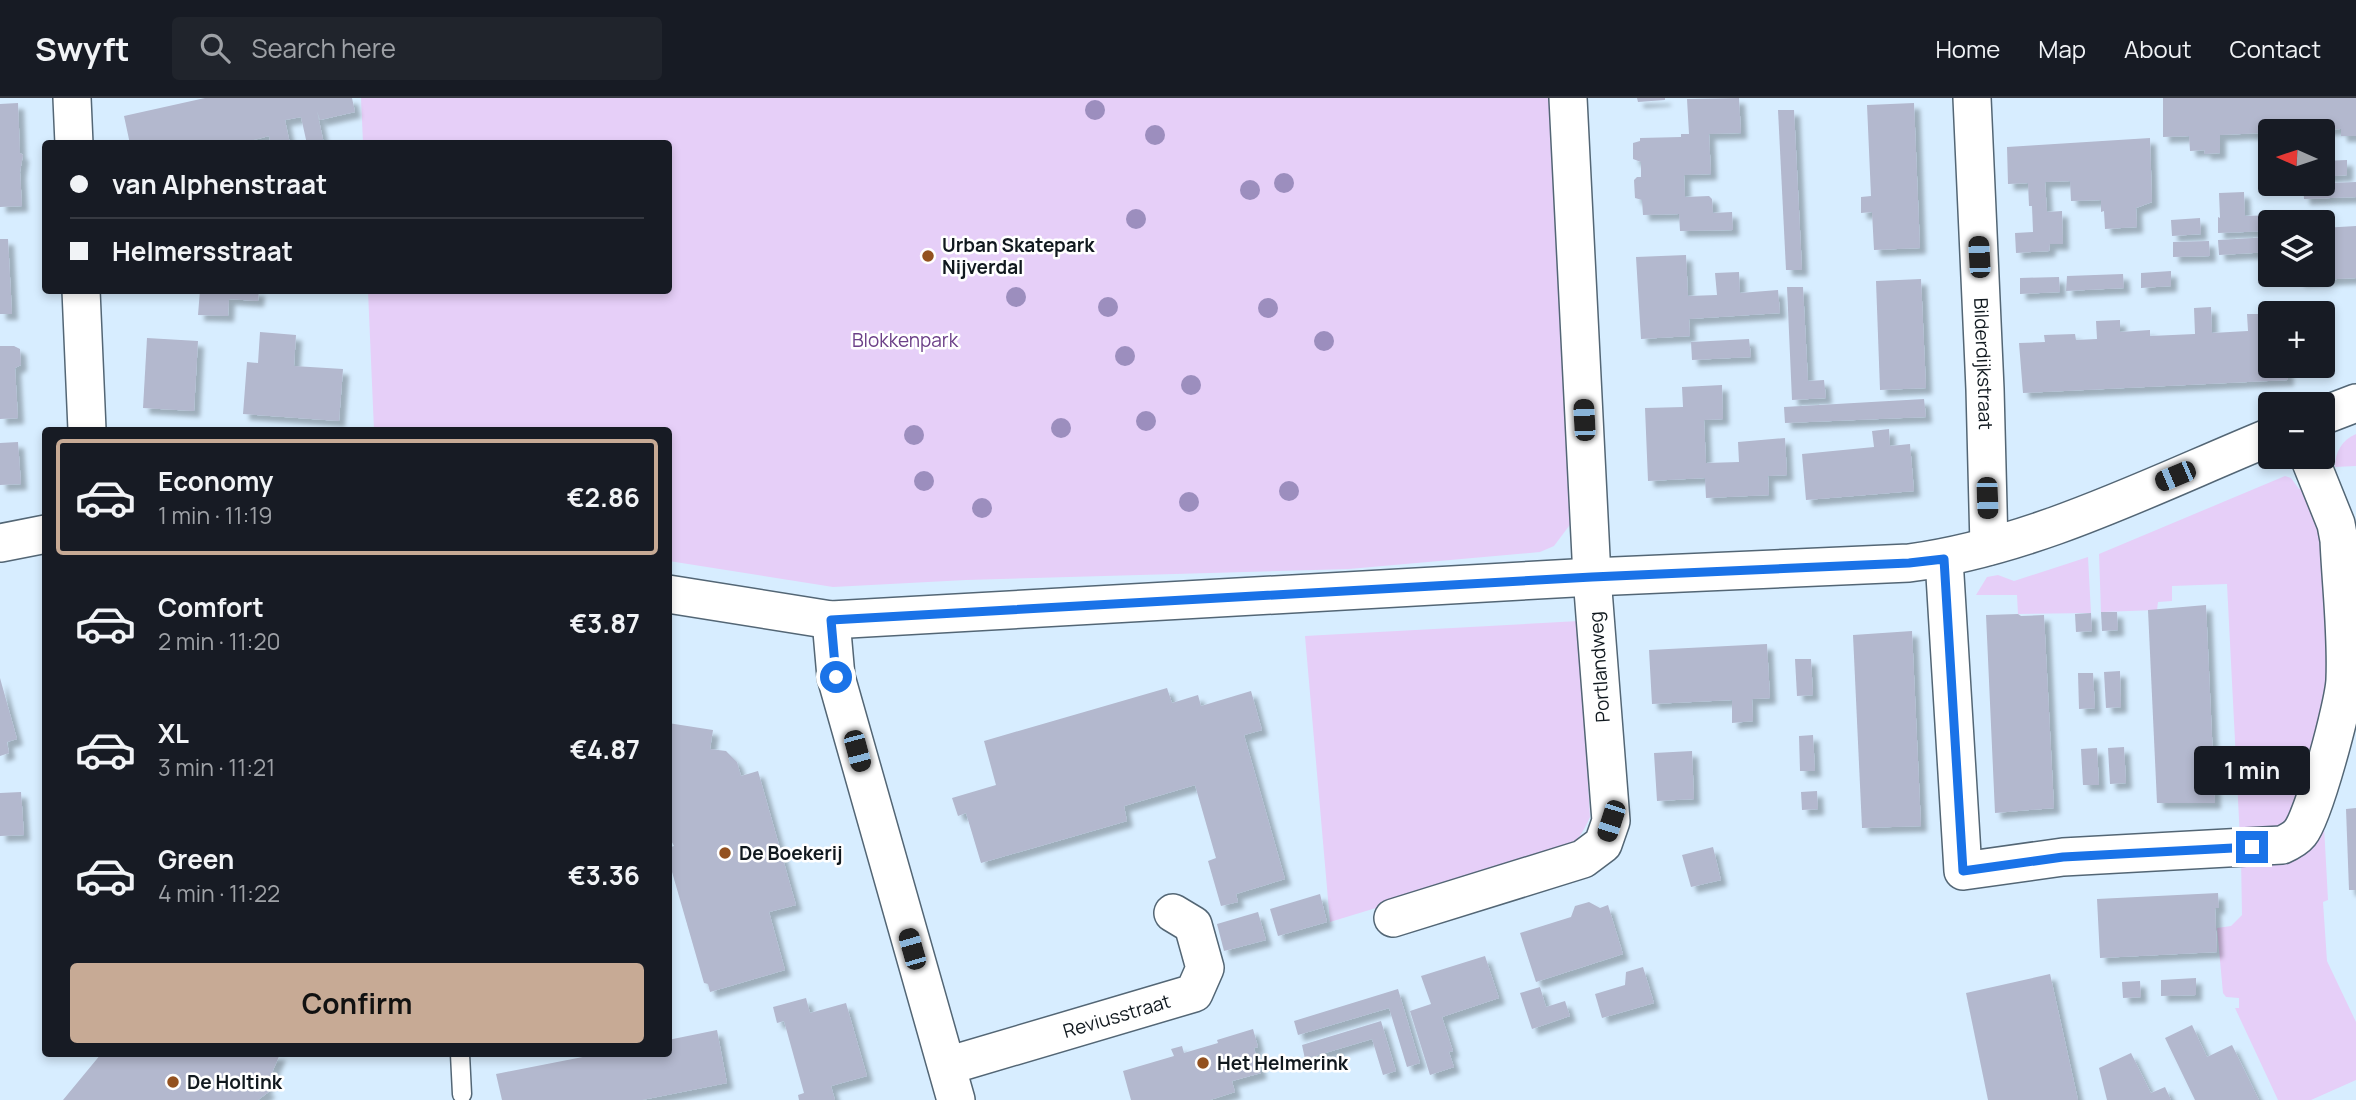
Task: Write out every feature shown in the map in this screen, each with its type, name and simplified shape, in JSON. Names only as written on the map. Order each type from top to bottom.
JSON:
[{"type":"street","points":[[72,98],[74,140]]},
{"type":"street","name":"Portlandweg","points":[[1393,918],[1583,859],[1603,844],[1611,821],[1592,577],[1568,98]]},
{"type":"street","name":"Bilderdijkstraat","points":[[1972,98],[1989,546]]},
{"type":"street","points":[[81,294],[87,427]]},
{"type":"street","points":[[2335,411],[2356,403]]},
{"type":"street","points":[[672,595],[831,620],[1592,577],[1909,563],[1944,559],[2061,524],[2258,442]]},
{"type":"street","points":[[1944,559],[1963,871],[2063,857],[2282,845],[2301,832],[2314,804],[2345,681],[2339,540],[2336,524],[2314,469]]},
{"type":"street","points":[[0,543],[42,535]]},
{"type":"street","points":[[831,620],[836,677],[951,1083]]},
{"type":"street","name":"Reviusstraat","points":[[951,1083],[1194,993],[1205,968],[1194,925],[1173,913]]},
{"type":"lane","points":[[460,1057],[462,1094]]},
{"type":"green space","name":"Blokkenpark","points":[[361,98],[1553,98],[1575,518],[1554,546],[1540,552],[1349,569],[966,580],[833,587],[672,561],[672,427],[374,427],[368,294],[672,294],[672,140],[363,140]]},
{"type":"green space","points":[[2356,434],[2356,466],[2335,467],[2340,447]]},
{"type":"green space","points":[[2285,476],[2291,478],[2299,489],[2309,485],[2321,511],[2336,674],[2287,828],[2240,839],[2227,584],[2172,586],[2172,601],[2158,602],[2157,610],[2101,612],[2099,554]]},
{"type":"green space","points":[[2088,557],[2091,613],[2018,614],[2017,595],[1976,595],[1987,577],[1998,575],[2014,581]]},
{"type":"green space","points":[[1579,621],[1590,817],[1576,840],[1563,851],[1330,922],[1305,636]]},
{"type":"green space","points":[[2323,807],[2328,900],[2323,902],[2327,961],[2356,1022],[2356,1080],[2311,1100],[2278,1100],[2235,1008],[2239,1008],[2239,998],[2226,997],[2223,993],[2217,928],[2231,926],[2242,915],[2241,859]]},
{"type":"building","points":[[205,98],[352,98],[355,112],[320,120],[317,111],[323,140],[306,140],[301,117],[285,120],[289,140],[270,140],[269,136],[254,140],[129,140],[124,116]]},
{"type":"building","points":[[1637,98],[1665,98],[1665,100],[1638,102]]},
{"type":"building","points":[[1739,98],[1741,133],[1709,134],[1711,174],[1684,175],[1685,197],[1709,196],[1712,199],[1713,213],[1732,212],[1733,230],[1680,231],[1679,214],[1643,215],[1642,200],[1635,198],[1634,180],[1641,177],[1641,162],[1633,159],[1633,143],[1640,141],[1640,138],[1681,137],[1681,134],[1689,134],[1687,99]]},
{"type":"building","points":[[2163,98],[2356,98],[2356,136],[2341,136],[2341,129],[2335,129],[2335,119],[2258,119],[2258,133],[2220,135],[2220,153],[2190,151],[2189,136],[2163,137]]},
{"type":"building","points":[[18,103],[20,153],[23,155],[20,172],[22,206],[0,207],[0,104]]},
{"type":"building","points":[[1914,103],[1920,248],[1874,250],[1872,212],[1861,213],[1861,197],[1871,196],[1867,105]]},
{"type":"building","points":[[1778,110],[1794,110],[1802,270],[1786,270]]},
{"type":"building","points":[[2150,138],[2152,202],[2136,208],[2137,227],[2105,229],[2101,200],[2071,201],[2070,181],[2045,182],[2047,212],[2062,211],[2063,244],[2050,244],[2049,251],[2016,253],[2015,233],[2033,232],[2032,206],[2029,206],[2028,183],[2008,184],[2007,147]]},
{"type":"building","points":[[2335,160],[2347,160],[2347,175],[2335,176]]},
{"type":"building","points":[[2356,182],[2356,197],[2304,199],[2304,196],[2335,196],[2335,183]]},
{"type":"building","points":[[2244,192],[2245,216],[2258,216],[2258,231],[2218,233],[2219,193]]},
{"type":"building","points":[[2200,218],[2201,234],[2172,236],[2171,220]]},
{"type":"building","points":[[2356,226],[2356,278],[2335,279],[2335,227]]},
{"type":"building","points":[[2258,238],[2258,253],[2219,255],[2218,240]]},
{"type":"building","points":[[0,239],[8,239],[12,314],[0,314]]},
{"type":"building","points":[[2209,241],[2210,256],[2173,257],[2173,242]]},
{"type":"building","points":[[1686,255],[1688,296],[1717,295],[1715,273],[1739,272],[1740,293],[1778,290],[1780,313],[1689,319],[1690,336],[1641,339],[1636,257]]},
{"type":"building","points":[[2171,271],[2171,286],[2141,288],[2141,273]]},
{"type":"building","points":[[2123,274],[2124,288],[2066,291],[2067,276]]},
{"type":"building","points":[[2059,277],[2060,292],[2020,294],[2020,278]]},
{"type":"building","points":[[1921,279],[1926,388],[1880,390],[1876,281]]},
{"type":"building","points":[[1787,287],[1803,287],[1808,381],[1824,380],[1826,398],[1792,400]]},
{"type":"building","points":[[200,294],[259,294],[258,301],[229,299],[228,316],[198,315]]},
{"type":"building","points":[[2211,307],[2212,333],[2248,331],[2247,314],[2258,314],[2258,378],[2288,380],[2023,393],[2019,343],[2045,342],[2044,335],[2075,334],[2076,340],[2097,339],[2096,321],[2120,320],[2120,332],[2150,330],[2150,336],[2195,334],[2194,308]]},
{"type":"building","points":[[260,332],[296,335],[294,366],[343,369],[339,421],[243,414],[247,362],[258,363]]},
{"type":"building","points":[[147,338],[198,341],[194,411],[143,408]]},
{"type":"building","points":[[1749,339],[1751,357],[1692,360],[1691,342]]},
{"type":"building","points":[[0,346],[20,349],[21,365],[15,368],[18,418],[0,419]]},
{"type":"building","points":[[1722,385],[1723,419],[1704,420],[1706,463],[1739,462],[1738,442],[1785,438],[1787,475],[1768,476],[1769,495],[1706,498],[1705,478],[1648,481],[1645,408],[1683,407],[1682,387]]},
{"type":"building","points":[[1924,399],[1926,417],[1785,423],[1784,407]]},
{"type":"building","points":[[1889,429],[1890,446],[1910,444],[1914,491],[1806,500],[1802,454],[1874,447],[1872,431]]},
{"type":"building","points":[[18,442],[21,484],[0,485],[0,443]]},
{"type":"building","points":[[2206,605],[2215,803],[2157,803],[2148,610]]},
{"type":"building","points":[[2101,612],[2117,612],[2118,630],[2102,631]]},
{"type":"building","points":[[2091,613],[2092,631],[2076,632],[2075,614]]},
{"type":"building","points":[[1986,615],[2044,615],[2054,808],[1995,813]]},
{"type":"building","points":[[1912,631],[1921,826],[1862,828],[1853,635]]},
{"type":"building","points":[[1767,644],[1770,698],[1752,699],[1753,721],[1732,723],[1732,700],[1652,704],[1649,650]]},
{"type":"building","points":[[1795,659],[1811,659],[1813,695],[1797,696]]},
{"type":"building","points":[[2120,671],[2121,707],[2106,708],[2104,672]]},
{"type":"building","points":[[2078,673],[2093,673],[2095,708],[2079,709]]},
{"type":"building","points":[[0,678],[17,739],[7,742],[9,753],[0,756]]},
{"type":"building","points":[[1167,688],[1172,703],[1198,695],[1201,706],[1251,691],[1262,730],[1244,735],[1285,879],[1236,894],[1238,902],[1221,906],[1208,861],[1216,858],[1195,785],[1124,806],[1127,821],[981,863],[966,813],[958,816],[952,798],[996,785],[984,741]]},
{"type":"building","name":"De Boekerij","points":[[672,724],[713,730],[710,749],[726,751],[737,762],[741,776],[758,771],[796,905],[769,912],[785,970],[710,992],[708,984],[704,983],[672,872]]},
{"type":"building","points":[[1813,735],[1815,771],[1800,771],[1799,736]]},
{"type":"building","points":[[2124,747],[2126,783],[2110,784],[2108,748]]},
{"type":"building","points":[[2097,748],[2099,785],[2083,785],[2081,749]]},
{"type":"building","points":[[1692,751],[1694,799],[1657,801],[1654,753]]},
{"type":"building","points":[[1817,791],[1818,809],[1802,810],[1801,792]]},
{"type":"building","points":[[21,792],[24,835],[0,836],[0,793]]},
{"type":"building","points":[[2356,808],[2356,890],[2349,890],[2346,809]]},
{"type":"building","points":[[1713,847],[1721,880],[1691,887],[1682,855]]},
{"type":"building","points":[[2218,893],[2219,908],[2215,908],[2217,952],[2100,958],[2097,899]]},
{"type":"building","points":[[1320,894],[1327,922],[1278,936],[1270,909]]},
{"type":"building","points":[[1589,902],[1600,908],[1608,905],[1623,954],[1536,982],[1520,933],[1571,917],[1575,906]]},
{"type":"building","points":[[1258,912],[1266,940],[1224,951],[1217,924]]},
{"type":"building","points":[[1485,956],[1499,998],[1442,1017],[1453,1051],[1449,1052],[1454,1067],[1430,1075],[1410,1011],[1431,1004],[1421,976]]},
{"type":"building","points":[[1643,967],[1654,1003],[1602,1018],[1595,994],[1625,985],[1626,972]]},
{"type":"building","points":[[2050,974],[2078,1100],[1988,1100],[1966,993]]},
{"type":"building","points":[[2196,978],[2196,995],[2161,996],[2161,980]]},
{"type":"building","points":[[2140,981],[2141,997],[2123,998],[2122,982]]},
{"type":"building","points":[[1540,987],[1546,1007],[1565,1001],[1570,1016],[1532,1029],[1520,993]]},
{"type":"building","points":[[1398,989],[1420,1063],[1407,1067],[1389,1008],[1298,1035],[1294,1021]]},
{"type":"building","points":[[806,998],[810,1013],[846,1003],[867,1076],[831,1086],[835,1100],[799,1100],[798,1095],[804,1093],[784,1021],[777,1023],[773,1007]]},
{"type":"building","points":[[1381,1021],[1396,1071],[1383,1075],[1372,1039],[1305,1059],[1302,1045]]},
{"type":"building","points":[[2192,1025],[2207,1057],[2232,1045],[2259,1100],[2195,1100],[2165,1038]]},
{"type":"building","name":"Het Helmerink","points":[[1253,1029],[1258,1047],[1254,1048],[1261,1073],[1232,1081],[1235,1092],[1210,1100],[1131,1100],[1123,1071],[1174,1056],[1171,1049],[1182,1046],[1184,1053]]},
{"type":"building","points":[[717,1030],[727,1083],[642,1100],[502,1100],[496,1074],[583,1057],[672,1057],[672,1039]]},
{"type":"building","points":[[2131,1053],[2151,1093],[2165,1087],[2171,1100],[2107,1100],[2099,1068]]},
{"type":"building","name":"De Holtink","points":[[99,1057],[279,1057],[265,1089],[270,1091],[258,1100],[63,1100]]},
{"type":"place","name":"Urban Skatepark Nijverdal","points":[[928,256]]},
{"type":"place","name":"De Boekerij","points":[[725,853]]},
{"type":"place","name":"Het Helmerink","points":[[1203,1063]]},
{"type":"place","name":"De Holtink","points":[[173,1082]]},
{"type":"route","points":[[836,677],[831,620],[1944,559],[1963,871],[2063,857],[2252,847]]}]
